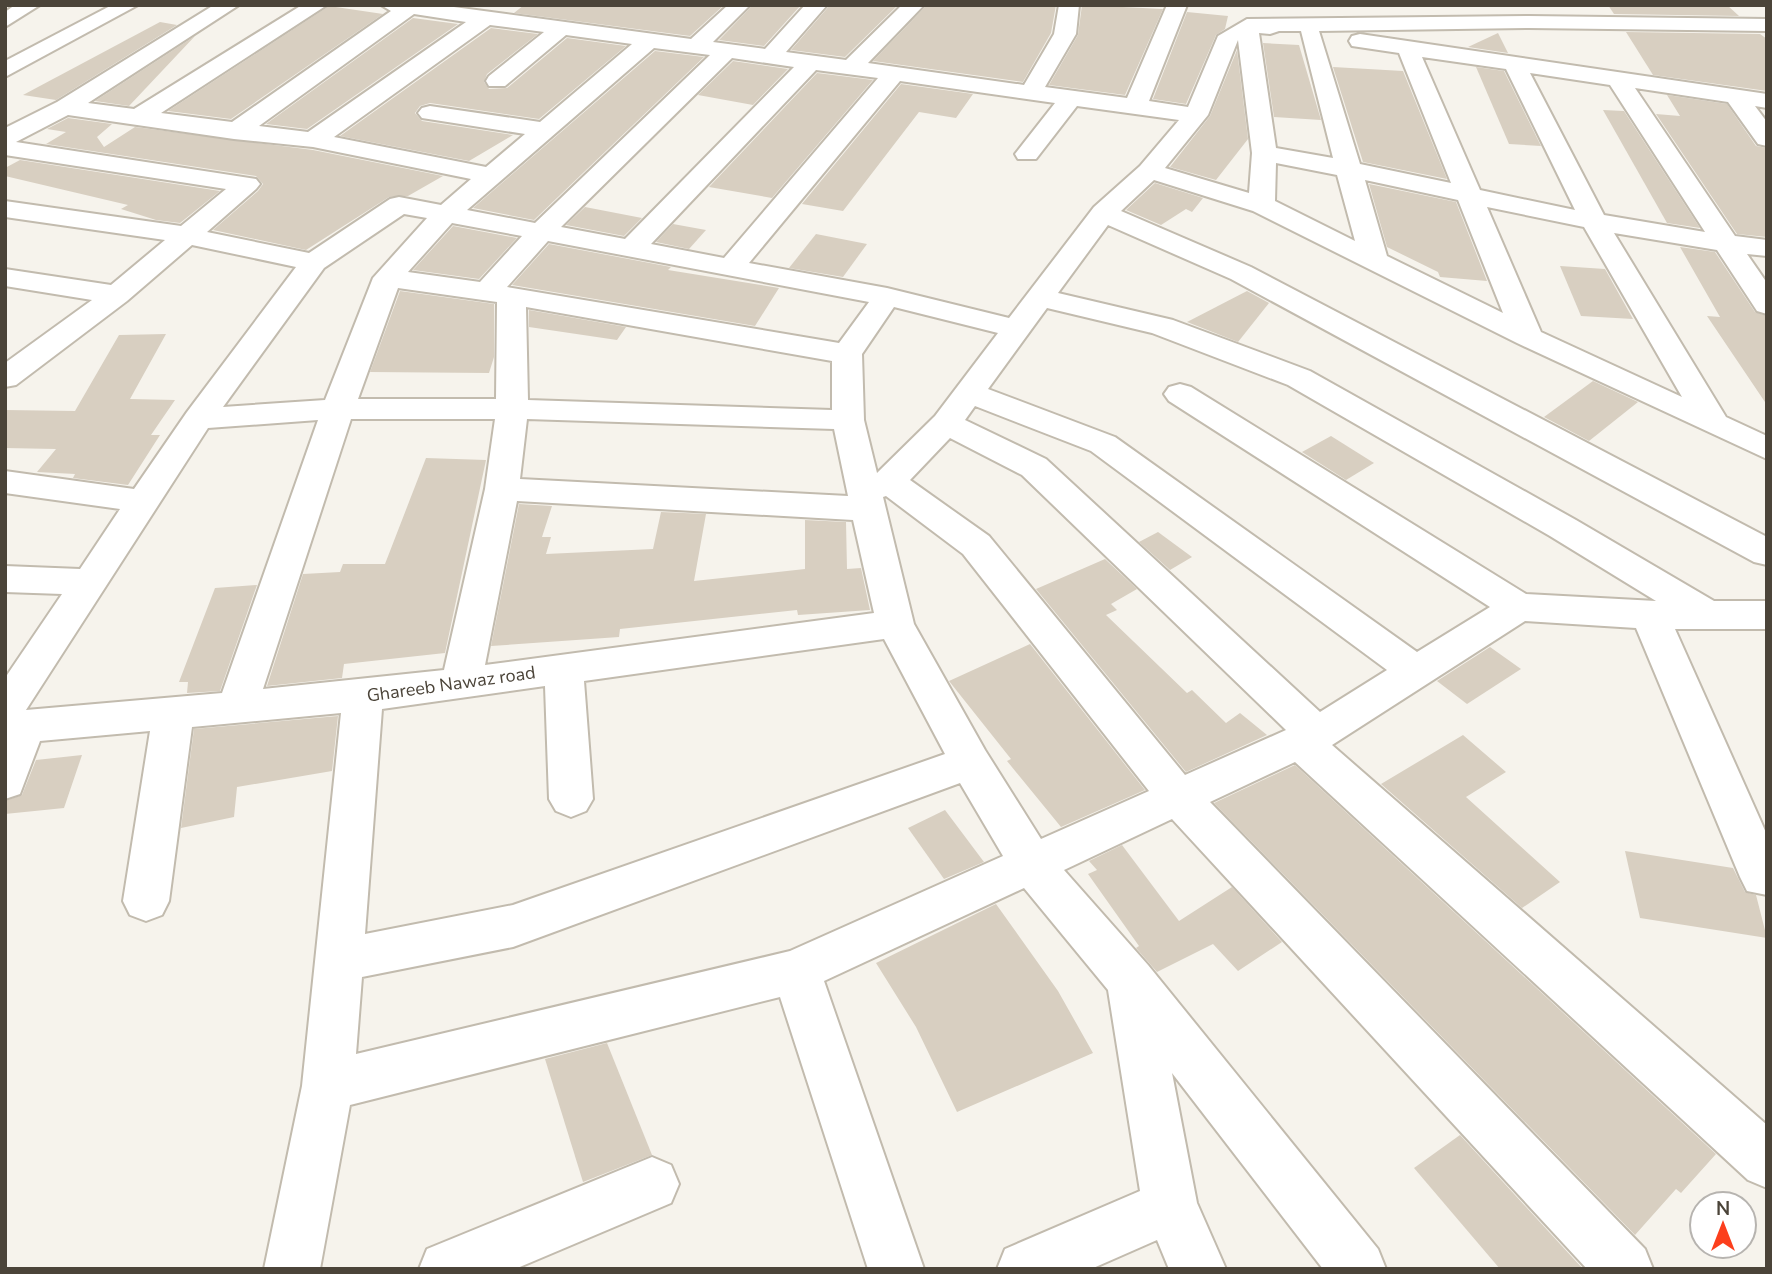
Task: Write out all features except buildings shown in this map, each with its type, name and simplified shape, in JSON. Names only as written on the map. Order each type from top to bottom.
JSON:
[{"type":"street","points":[[30,5],[14,32],[62,39]]},
{"type":"street","points":[[5,70],[128,5]]},
{"type":"street","points":[[5,138],[65,107],[229,5]]},
{"type":"street","points":[[136,118],[317,5]]},
{"type":"street","points":[[695,47],[740,5]]},
{"type":"street","points":[[770,57],[817,5]]},
{"type":"street","points":[[851,68],[914,5]]},
{"type":"street","points":[[1031,92],[1065,34],[1069,5]]},
{"type":"street","points":[[1135,107],[1177,5]]},
{"type":"street","points":[[1748,5],[1767,25]]},
{"type":"street","points":[[234,132],[405,6],[1196,115]]},
{"type":"street","points":[[874,494],[946,424],[967,392],[1043,298],[1103,213],[1150,170],[1196,115],[1229,36],[1247,25],[1304,20],[1522,14],[1767,25]]},
{"type":"street","points":[[1522,14],[1570,71]]},
{"type":"street","points":[[313,140],[484,19]]},
{"type":"street","points":[[1304,20],[1408,49],[1767,101]]},
{"type":"street","points":[[1304,20],[1374,259]]},
{"type":"street","points":[[1247,25],[1264,153],[1262,205]]},
{"type":"street","points":[[497,81],[561,29]]},
{"type":"street","points":[[237,707],[338,410],[387,278],[446,214],[494,176],[649,41]]},
{"type":"street","points":[[1408,49],[1528,337]]},
{"type":"street","points":[[461,683],[502,489],[512,409],[499,295],[541,232],[726,52]]},
{"type":"street","points":[[631,249],[810,63]]},
{"type":"street","points":[[1514,63],[1593,220],[1713,423]]},
{"type":"street","points":[[730,268],[894,74]]},
{"type":"street","points":[[1617,78],[1767,305]]},
{"type":"street","points":[[1735,96],[1767,139]]},
{"type":"street","points":[[1027,154],[1071,98]]},
{"type":"street","points":[[65,107],[234,132],[313,140],[494,176]]},
{"type":"street","points":[[430,113],[546,130]]},
{"type":"street","points":[[5,148],[247,184],[184,235],[117,295],[11,367]]},
{"type":"street","points":[[1264,153],[1349,168],[1593,220],[1728,244],[1767,248]]},
{"type":"street","points":[[1150,170],[1262,205],[1528,337],[1767,449]]},
{"type":"street","points":[[5,782],[12,722],[88,582],[142,501],[198,419],[314,262],[399,205],[887,297],[1017,329]]},
{"type":"street","points":[[5,209],[184,235],[314,262]]},
{"type":"street","points":[[1103,213],[1241,273],[1767,554]]},
{"type":"street","points":[[5,277],[117,295]]},
{"type":"street","points":[[387,278],[847,354]]},
{"type":"street","points":[[887,297],[847,354],[848,421],[874,494],[895,624],[970,762],[1033,866],[1131,981],[1358,1269]]},
{"type":"street","points":[[1043,298],[1162,326],[1299,378],[1563,528],[1709,616]]},
{"type":"street","points":[[967,392],[1103,444],[1414,670]]},
{"type":"street","points":[[1180,394],[1518,607],[1650,615],[1767,615]]},
{"type":"street","points":[[198,419],[338,410],[512,409],[848,421]]},
{"type":"street","points":[[946,424],[1034,467],[1308,738],[1767,1161]]},
{"type":"street","points":[[5,482],[142,501]]},
{"type":"street","points":[[502,489],[874,494],[976,545],[1180,799],[1625,1269]]},
{"type":"street","points":[[5,579],[88,582]]},
{"type":"street","points":[[328,1086],[796,971],[1033,866],[1308,738],[1518,607]]},
{"type":"street","points":[[1650,615],[1763,877]]},
{"type":"street","name":"Ghareeb Nawaz road","points":[[12,722],[173,713],[363,696],[895,624]]},
{"type":"street","points":[[564,669],[571,799]]},
{"type":"street","points":[[292,1269],[328,1086],[363,696]]},
{"type":"street","points":[[146,901],[173,713]]},
{"type":"street","points":[[339,960],[513,926],[970,762]]},
{"type":"street","points":[[796,971],[896,1269]]},
{"type":"street","points":[[1131,981],[1170,1206],[1198,1269]]},
{"type":"street","points":[[447,1269],[652,1184]]},
{"type":"street","points":[[1025,1269],[1170,1206]]}]
